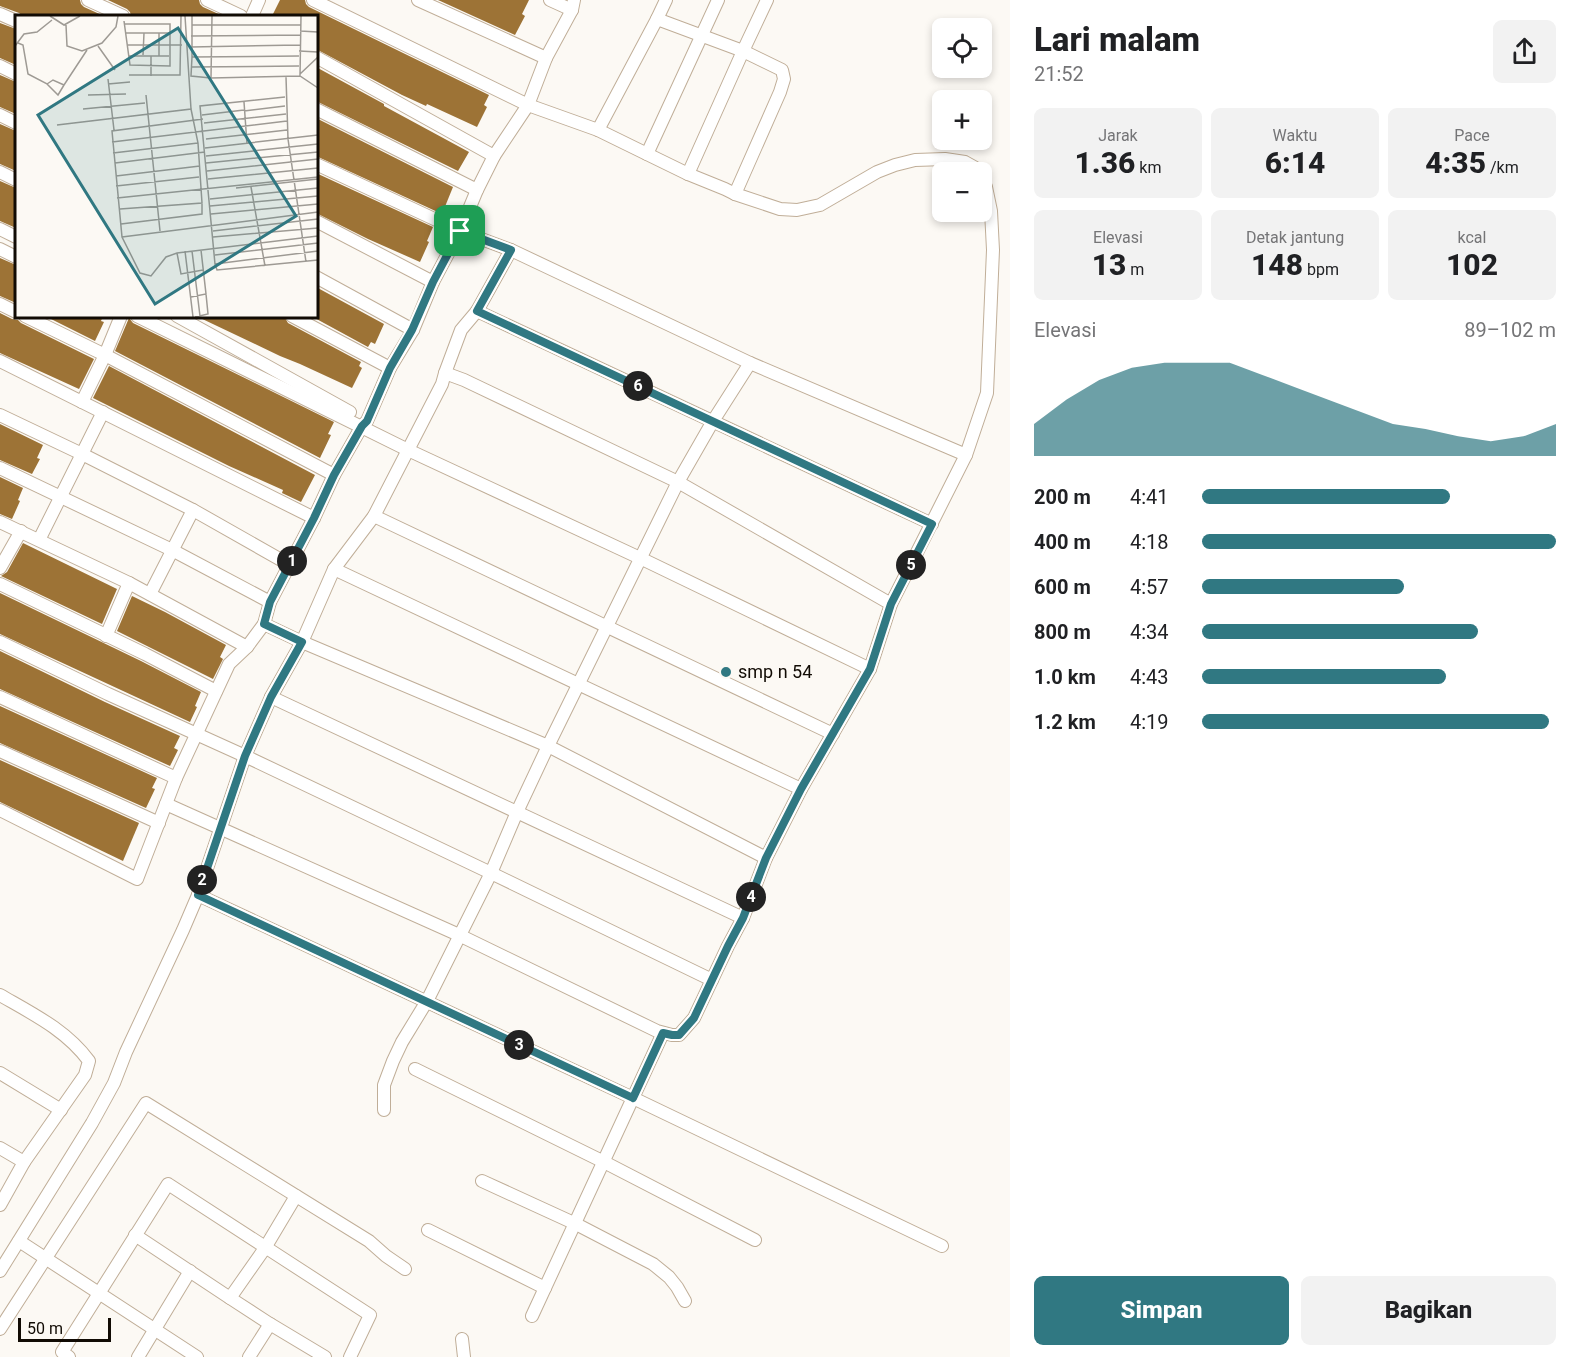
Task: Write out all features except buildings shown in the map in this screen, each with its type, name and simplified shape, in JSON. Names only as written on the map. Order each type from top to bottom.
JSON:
[{"type":"street","points":[[88,0],[121,15]]},
{"type":"street","points":[[207,0],[239,15]]},
{"type":"street","points":[[252,15],[259,0]]},
{"type":"street","points":[[313,0],[528,105],[598,130],[735,195],[780,209],[806,209],[820,205],[877,172],[895,165],[915,160],[945,159],[965,162]]},
{"type":"street","points":[[418,0],[546,58]]},
{"type":"street","points":[[0,810],[137,879],[176,778],[229,664],[247,647],[264,624],[270,602],[334,475],[364,424],[390,368],[412,330],[433,282],[460,231],[477,190],[495,156],[528,105],[546,58],[573,5],[550,0]]},
{"type":"street","points":[[598,130],[666,0]]},
{"type":"street","points":[[647,154],[718,0]]},
{"type":"street","points":[[688,174],[767,0]]},
{"type":"street","points":[[0,14],[15,21]]},
{"type":"street","points":[[657,19],[743,51],[782,70],[784,79],[735,195]]},
{"type":"street","points":[[318,58],[495,156]]},
{"type":"street","points":[[0,66],[15,74]]},
{"type":"street","points":[[318,110],[477,190]]},
{"type":"street","points":[[0,115],[15,122]]},
{"type":"street","points":[[318,165],[460,231],[511,250],[750,363],[966,454]]},
{"type":"street","points":[[0,172],[15,180]]},
{"type":"street","points":[[166,804],[459,935],[663,1033],[679,1035],[694,1018],[743,918],[766,858],[801,789],[870,669],[891,604],[966,454],[987,393],[993,250],[992,211]]},
{"type":"street","points":[[318,223],[433,282]]},
{"type":"street","points":[[0,229],[15,236]]},
{"type":"street","points":[[0,249],[15,256]]},
{"type":"street","points":[[0,1271],[92,1123],[114,1083],[198,895],[245,756],[271,697],[302,642],[334,569],[374,516],[442,384],[457,337],[477,311],[511,250]]},
{"type":"street","points":[[318,278],[412,330]]},
{"type":"street","points":[[0,304],[15,312]]},
{"type":"street","points":[[477,311],[932,524]]},
{"type":"street","points":[[29,318],[105,355],[334,475]]},
{"type":"street","points":[[82,402],[120,318]]},
{"type":"street","points":[[142,318],[364,424]]},
{"type":"street","points":[[180,318],[408,450],[870,669]]},
{"type":"street","points":[[296,318],[390,368]]},
{"type":"street","points":[[0,361],[314,518]]},
{"type":"street","points":[[384,1110],[384,1085],[402,1042],[427,1001],[491,873],[548,746],[678,482],[750,363]]},
{"type":"street","points":[[445,373],[678,482],[891,604]]},
{"type":"street","points":[[39,540],[103,412]]},
{"type":"street","points":[[0,415],[193,510],[290,565]]},
{"type":"street","points":[[0,468],[172,550],[270,602]]},
{"type":"street","points":[[150,594],[193,510]]},
{"type":"street","points":[[374,516],[832,734]]},
{"type":"street","points":[[0,522],[150,594],[247,647]]},
{"type":"street","points":[[0,568],[21,531]]},
{"type":"street","points":[[334,569],[801,789]]},
{"type":"street","points":[[0,584],[216,691]]},
{"type":"street","points":[[106,636],[129,584]]},
{"type":"street","points":[[264,624],[548,746],[766,858]]},
{"type":"street","points":[[0,642],[491,873],[712,981]]},
{"type":"street","points":[[0,697],[176,778]]},
{"type":"street","points":[[271,697],[743,918]]},
{"type":"street","points":[[0,752],[159,823]]},
{"type":"street","points":[[198,895],[633,1098],[942,1246]]},
{"type":"street","points":[[0,995],[49,1024],[78,1047],[89,1061],[85,1074],[24,1162],[0,1205]]},
{"type":"street","points":[[532,1316],[663,1033]]},
{"type":"street","points":[[415,1069],[604,1162],[755,1240]]},
{"type":"street","points":[[0,1073],[61,1110]]},
{"type":"street","points":[[0,1329],[146,1103],[369,1241],[405,1269]]},
{"type":"street","points":[[0,1148],[24,1162]]},
{"type":"street","points":[[482,1181],[576,1224],[653,1264],[669,1277],[685,1301]]},
{"type":"street","points":[[63,1356],[99,1292],[168,1184],[370,1315],[350,1357]]},
{"type":"street","points":[[230,1298],[265,1248],[296,1196]]},
{"type":"street","points":[[428,1230],[545,1288]]},
{"type":"street","points":[[135,1235],[270,1324],[325,1357]]},
{"type":"street","points":[[19,1241],[197,1357]]},
{"type":"street","points":[[138,1357],[190,1271]]},
{"type":"street","points":[[249,1357],[270,1324]]},
{"type":"street","points":[[462,1339],[464,1357]]},
{"type":"place","name":"smp n 54","points":[[726,672]]},
{"type":"route","points":[[460,231],[511,250],[477,311],[932,524],[891,604],[870,669],[801,789],[766,858],[743,918],[694,1018],[679,1035],[663,1033],[633,1098],[198,895],[245,756],[271,697],[302,642],[264,624],[270,602],[334,475],[367,421],[390,368],[412,330],[433,282],[460,231]]}]
